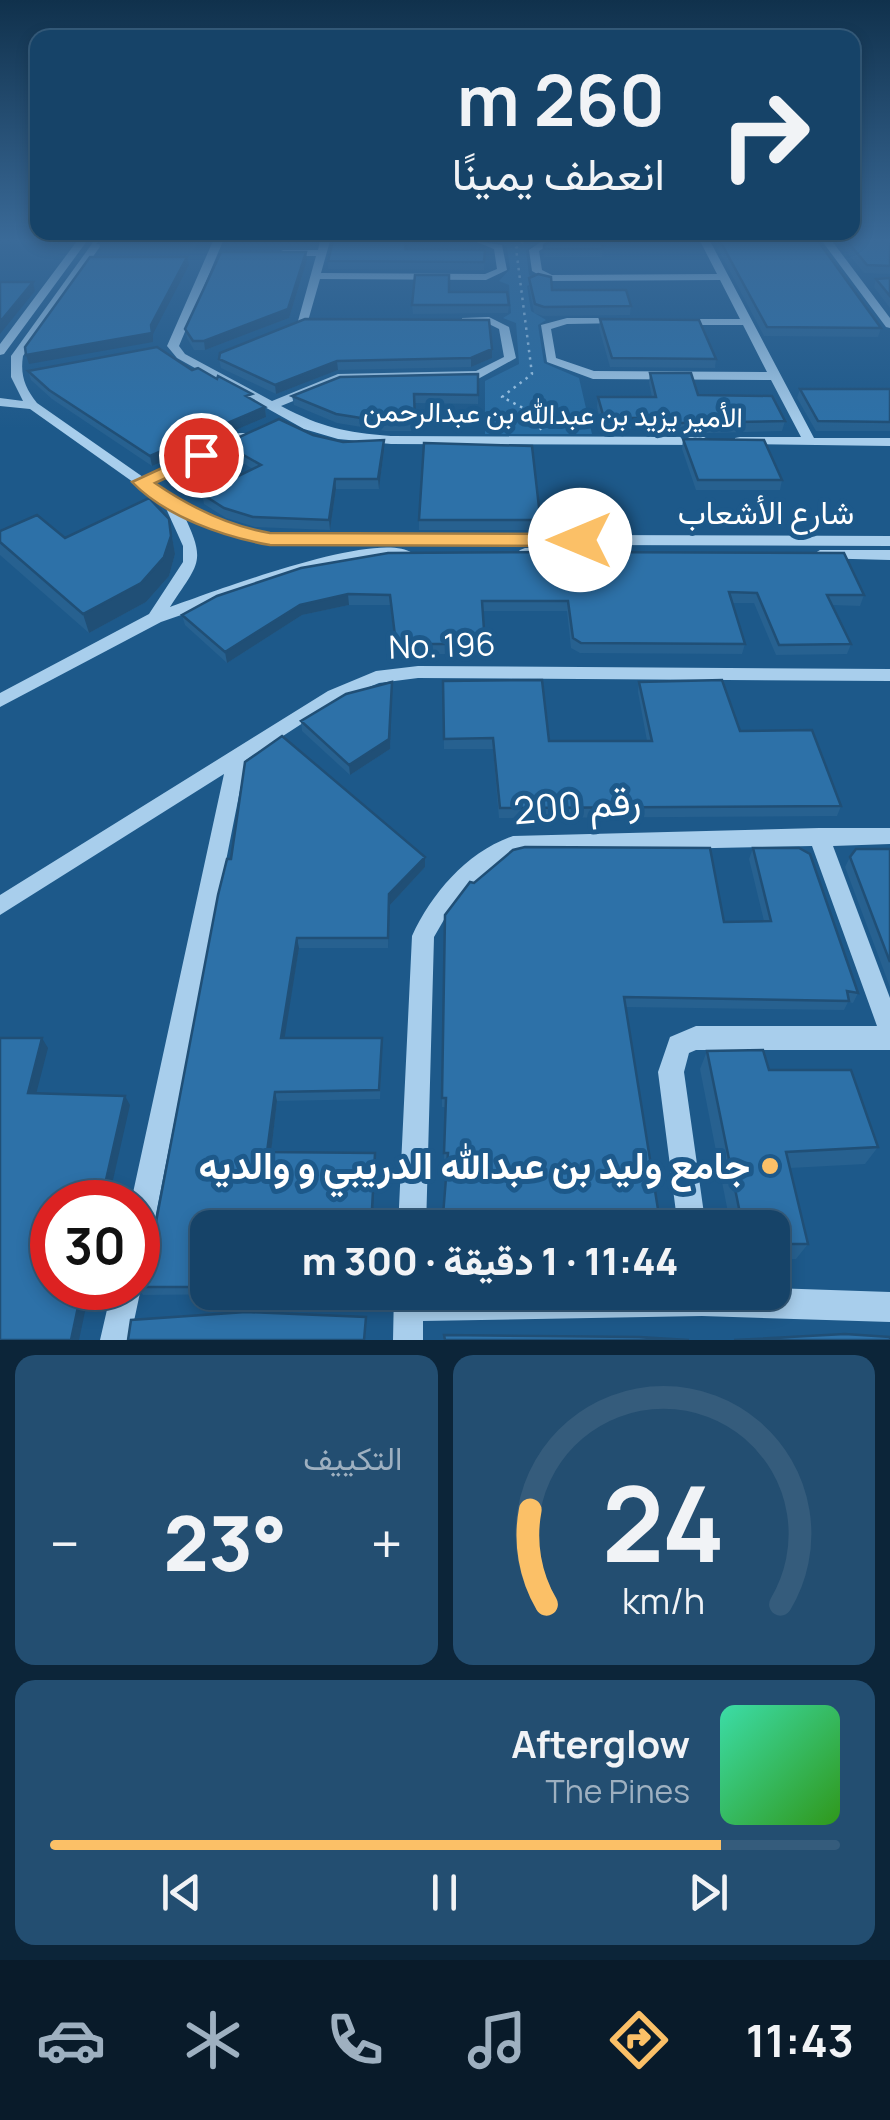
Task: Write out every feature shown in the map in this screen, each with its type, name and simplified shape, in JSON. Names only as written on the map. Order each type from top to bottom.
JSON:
[{"type":"street","points":[[0,352],[36,304]]},
{"type":"street","points":[[32,406],[20,391],[14,374],[17,356],[54,304]]},
{"type":"street","points":[[156,349],[173,346],[191,304]]},
{"type":"street","points":[[303,321],[308,304]]},
{"type":"street","points":[[737,304],[809,441]]},
{"type":"street","points":[[874,304],[890,325]]},
{"type":"street","points":[[272,405],[338,378],[478,375],[510,358],[504,327],[488,320],[452,320]]},
{"type":"street","points":[[639,321],[567,320],[545,326],[551,360],[593,375],[776,376]]},
{"type":"street","points":[[285,328],[303,321],[322,321]]},
{"type":"street","points":[[657,322],[747,322]]},
{"type":"street","name":"الأمير يزيد بن عبدالله بن عبدالرحمن","points":[[173,346],[181,356],[310,426],[364,439],[890,442]]},
{"type":"street","points":[[196,364],[214,356]]},
{"type":"street","points":[[14,374],[32,371]]},
{"type":"street","points":[[0,402],[32,406]]},
{"type":"street","name":"شارع الأشعاب","points":[[32,406],[170,502],[237,534],[270,539],[890,541]]},
{"type":"street","points":[[274,422],[290,415]]},
{"type":"street","points":[[142,482],[257,430]]},
{"type":"street","points":[[154,618],[192,562],[191,546],[170,502]]},
{"type":"street","name":"شارع الأشعاب","points":[[0,702],[154,618],[278,573],[337,559],[386,553],[890,555]]},
{"type":"street","name":"No. 196","points":[[0,906],[334,695],[376,677],[418,672],[890,675]]},
{"type":"street","points":[[149,1180],[237,757]]},
{"type":"street","points":[[690,1210],[671,1072],[679,1044],[696,1038],[890,1034],[819,836]]},
{"type":"street","name":"رقم 200","points":[[413,1210],[423,936],[441,900],[467,874],[514,844],[890,836]]},
{"type":"street","points":[[790,1302],[890,1307]]},
{"type":"street","points":[[115,1340],[121,1310]]},
{"type":"street","points":[[408,1340],[409,1310]]},
{"type":"path","points":[[522,304],[532,374],[502,397],[529,411],[547,441]]},
{"type":"shaded area","points":[[510,304],[530,304],[531,311],[546,320],[538,325],[544,363],[579,378],[592,434],[485,434],[485,381],[519,364],[516,323],[503,318],[511,313]]},
{"type":"building","points":[[0,304],[15,304],[0,322]]},
{"type":"building","points":[[56,304],[162,304],[151,325],[152,333],[26,355],[25,347]]},
{"type":"building","points":[[197,304],[290,304],[288,309],[204,341],[193,341],[185,329]]},
{"type":"building","points":[[509,304],[509,305],[412,305]]},
{"type":"building","points":[[535,304],[630,304],[631,306],[544,307]]},
{"type":"building","points":[[754,304],[863,304],[881,328],[767,327]]},
{"type":"building","points":[[305,319],[489,320],[492,349],[471,358],[337,361],[275,385],[219,359],[220,353]]},
{"type":"building","points":[[600,319],[699,320],[716,359],[612,358]]},
{"type":"building","points":[[157,347],[192,370],[198,368],[217,379],[218,376],[252,394],[246,396],[265,407],[150,456],[49,390],[28,371]]},
{"type":"building","points":[[650,373],[691,373],[698,395],[772,396],[785,421],[678,423],[663,418],[604,418],[598,397],[656,397]]},
{"type":"building","points":[[478,374],[478,395],[414,394],[415,421],[386,422],[336,414],[292,396],[340,377]]},
{"type":"building","points":[[800,389],[890,389],[890,422],[818,421]]},
{"type":"building","points":[[279,419],[313,435],[343,442],[384,440],[378,479],[335,479],[329,520],[253,517],[224,508],[202,494],[261,465],[224,444]]},
{"type":"building","points":[[683,439],[764,440],[782,480],[698,480]]},
{"type":"building","points":[[424,443],[532,446],[540,516],[535,520],[419,520]]},
{"type":"building","points":[[149,498],[169,519],[171,536],[164,557],[141,583],[83,614],[0,542],[0,531],[37,515],[65,538]]},
{"type":"building","points":[[546,552],[547,568],[568,552],[844,553],[864,595],[827,595],[851,644],[779,645],[757,593],[729,592],[745,644],[581,643],[573,638],[568,601],[482,601],[485,644],[396,644],[390,595],[348,594],[300,605],[225,652],[182,615],[217,596],[301,568],[388,553]]},
{"type":"building","points":[[542,680],[549,741],[652,741],[639,682],[722,680],[740,731],[812,730],[841,806],[500,808],[493,738],[444,739],[443,681]]},
{"type":"building","points":[[392,682],[389,739],[349,765],[301,721],[346,694]]},
{"type":"building","points":[[282,736],[425,857],[389,894],[388,938],[297,938],[281,1038],[382,1038],[379,1090],[275,1092],[267,1152],[375,1153],[372,1210],[190,1210],[190,1287],[160,1287],[160,1201],[218,895],[227,859],[231,859],[245,762]]},
{"type":"building","points":[[710,848],[724,922],[771,921],[753,848],[799,848],[810,854],[858,993],[847,991],[849,1001],[624,997],[658,1210],[443,1210],[448,1153],[444,1153],[446,1098],[442,1098],[445,915],[470,882],[474,883],[513,850]]},
{"type":"building","points":[[856,849],[890,849],[890,962],[850,857]]},
{"type":"building","points":[[0,1038],[42,1038],[28,1093],[125,1096],[106,1180],[30,1180],[30,1310],[77,1310],[71,1340],[0,1340]]},
{"type":"building","name":"جامع وليد بن عبدالله الدريبي و والديه","points":[[763,1050],[769,1070],[851,1070],[878,1147],[786,1152],[808,1244],[790,1244],[790,1210],[739,1210],[707,1051]]},
{"type":"building","points":[[246,1312],[366,1317],[364,1340],[128,1340],[131,1320]]},
{"type":"building","points":[[845,1334],[890,1340],[734,1340]]},
{"type":"building","points":[[444,1335],[639,1337],[689,1340],[445,1340]]},
{"type":"place","name":"جامع وليد بن عبدالله الدريبي و والديه","points":[[770,1166]]},
{"type":"route","points":[[201,455],[142,482],[170,502],[237,534],[270,539],[580,540]]}]
